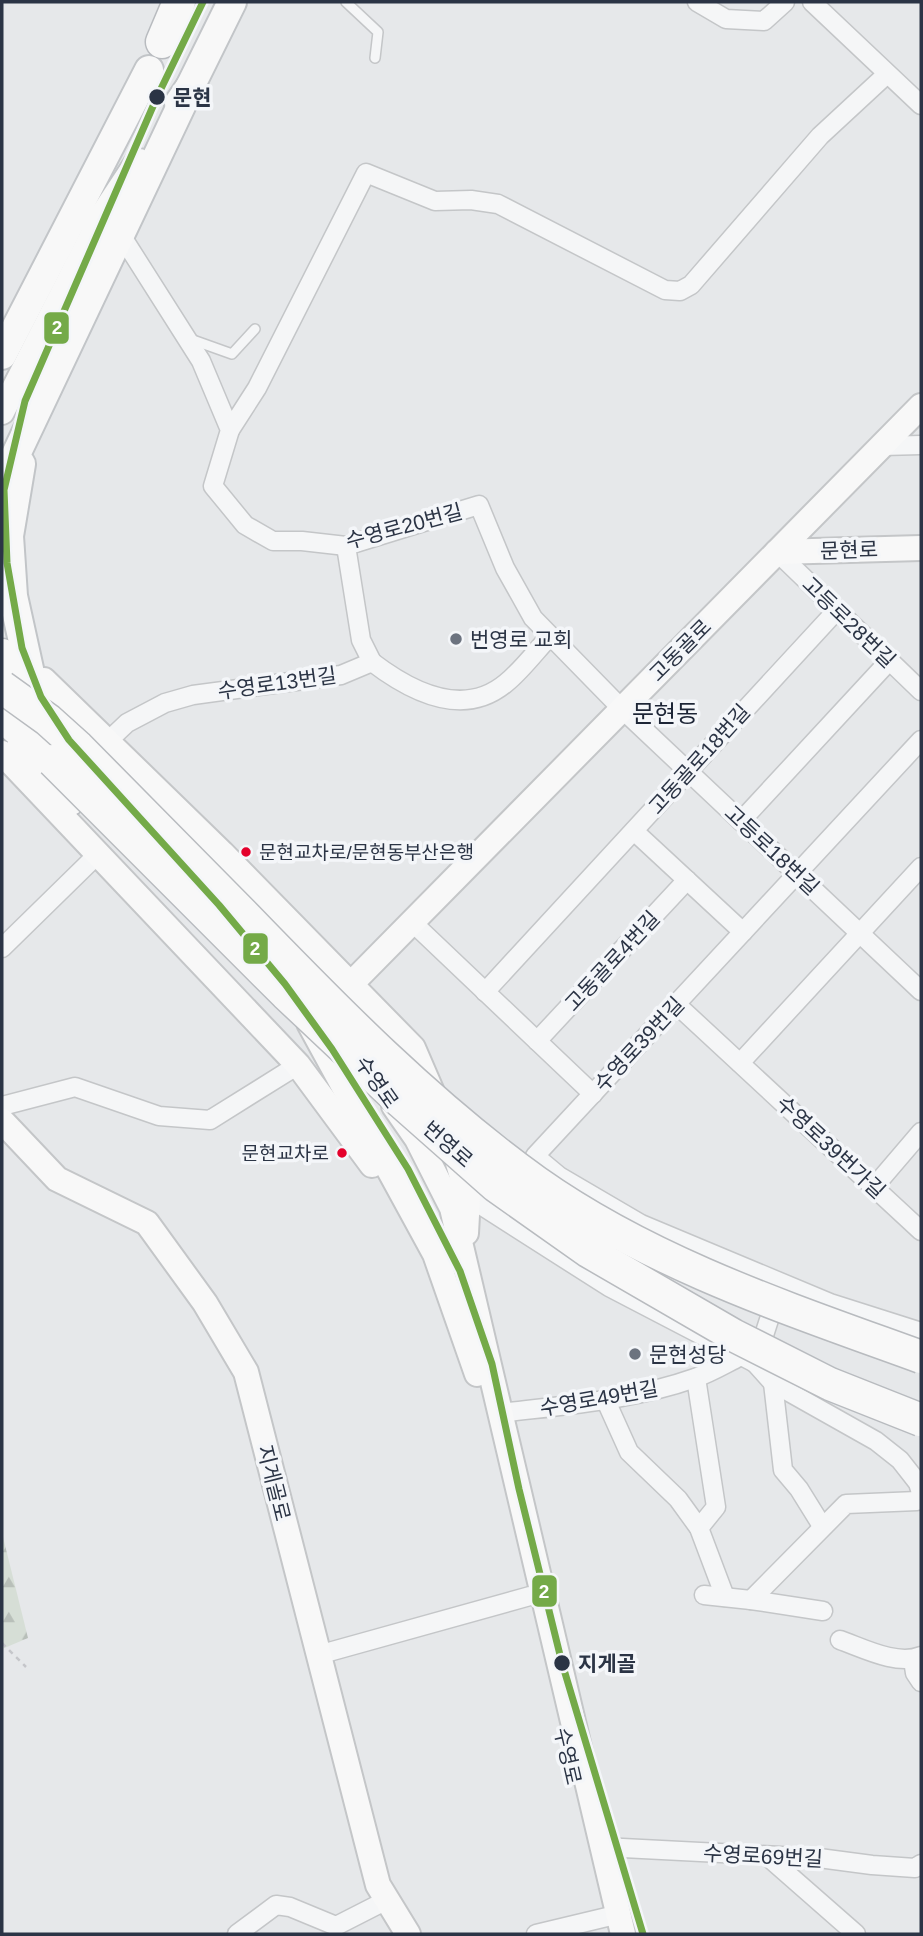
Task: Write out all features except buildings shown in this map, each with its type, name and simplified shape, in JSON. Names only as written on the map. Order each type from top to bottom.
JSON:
[{"type":"highway","points":[[162,42],[179,2]]},
{"type":"highway","points":[[23,677],[458,1108],[536,1169]]},
{"type":"highway","name":"번영로","points":[[2,687],[48,720],[78,747],[321,995],[405,1075],[628,1238],[730,1287],[921,1357]]},
{"type":"highway","name":"번영로","points":[[2,715],[53,761],[286,994],[401,1102],[472,1197],[588,1251],[733,1335],[830,1384],[921,1420]]},
{"type":"highway","points":[[7,743],[472,1197]]},
{"type":"main road","points":[[2,355],[162,42],[186,2]]},
{"type":"main road","points":[[2,412],[190,87],[232,2]]},
{"type":"main road","points":[[2,484],[27,434],[109,231],[149,70]]},
{"type":"main road","name":"고동골로","points":[[351,984],[921,406]]},
{"type":"main road","points":[[23,677],[9,536],[13,501],[27,434]]},
{"type":"main road","name":"문현로","points":[[777,552],[921,548]]},
{"type":"main road","points":[[2,648],[23,677],[107,743],[222,853],[413,1048],[445,1122],[472,1197],[429,1205],[413,1199],[390,1171]]},
{"type":"main road","name":"수영로","points":[[23,677],[56,734],[275,957],[340,1029],[417,1139],[472,1197],[465,1258],[472,1300],[603,1847],[614,1929]]},
{"type":"main road","name":"수영로","points":[[2,707],[70,760],[179,872],[310,1024],[435,1254],[479,1379],[530,1596],[614,1929]]},
{"type":"main road","name":"수영로","points":[[7,743],[98,854],[298,1065],[371,1164],[442,1270]]},
{"type":"main road","name":"지게골로","points":[[2,1121],[57,1178],[147,1223],[205,1303],[246,1372],[378,1885],[408,1934]]},
{"type":"street","points":[[162,42],[173,2]]},
{"type":"street","points":[[697,2],[726,19],[764,21],[785,2]]},
{"type":"street","points":[[812,2],[921,105]]},
{"type":"street","points":[[230,430],[257,388],[366,173],[435,201],[471,200],[498,204],[665,290],[680,290],[691,285],[820,136],[887,74]]},
{"type":"street","points":[[109,231],[201,361],[230,430]]},
{"type":"street","name":"수영로20번길","points":[[230,430],[213,486],[245,525],[273,541],[346,546],[479,505],[505,568],[533,618],[622,709]]},
{"type":"street","points":[[882,446],[921,444]]},
{"type":"street","points":[[346,546],[361,640],[372,662],[392,677],[443,700],[470,700],[505,684],[551,636]]},
{"type":"street","name":"고등로28번길","points":[[777,552],[921,691]]},
{"type":"street","name":"고동골로18번길","points":[[634,831],[837,610]]},
{"type":"street","points":[[741,821],[890,660]]},
{"type":"street","name":"수영로13번길","points":[[107,743],[127,723],[165,703],[193,695],[341,675],[372,662]]},
{"type":"street","name":"고등로18번길","points":[[622,709],[921,991]]},
{"type":"street","name":"수영로39번길","points":[[536,1169],[593,1094],[921,740]]},
{"type":"street","points":[[485,992],[634,831],[743,932]]},
{"type":"street","points":[[2,947],[98,854]]},
{"type":"street","points":[[740,1063],[921,867]]},
{"type":"street","name":"고동골로4번길","points":[[537,1041],[687,880]]},
{"type":"street","points":[[412,922],[593,1094]]},
{"type":"street","name":"수영로39번가길","points":[[676,1004],[921,1231]]},
{"type":"street","points":[[2,1106],[75,1087],[159,1116],[210,1120],[298,1065]]},
{"type":"street","points":[[874,1187],[921,1132]]},
{"type":"street","points":[[536,1169],[559,1176],[641,1224],[830,1303],[921,1332]]},
{"type":"street","points":[[472,1197],[610,1287],[747,1360],[773,1383],[876,1441],[900,1460],[918,1483],[921,1493],[917,1501],[846,1504],[751,1600]]},
{"type":"street","points":[[747,1360],[781,1283]]},
{"type":"street","name":"수영로49번길","points":[[501,1413],[606,1401],[696,1378],[747,1360]]},
{"type":"street","points":[[696,1378],[716,1507],[699,1528]]},
{"type":"street","points":[[773,1383],[783,1470],[799,1489],[822,1526]]},
{"type":"street","points":[[606,1401],[629,1452],[678,1499],[699,1528],[725,1597]]},
{"type":"street","points":[[704,1595],[823,1612]]},
{"type":"street","points":[[318,1655],[530,1596]]},
{"type":"street","points":[[840,1640],[896,1658],[917,1658],[915,1674],[921,1682]]},
{"type":"street","name":"수영로69번길","points":[[603,1847],[818,1858],[915,1868],[921,1864]]},
{"type":"street","points":[[767,1856],[856,1934]]},
{"type":"street","points":[[237,1934],[276,1905],[290,1907],[336,1930],[387,1900]]},
{"type":"street","points":[[536,1934],[614,1929]]},
{"type":"lane","points":[[346,2],[378,32],[375,58]]},
{"type":"lane","points":[[186,338],[232,354],[255,329]]},
{"type":"path","points":[[2,1643],[26,1667]]},
{"type":"green space","points":[[2,1533],[28,1638],[2,1649]]},
{"type":"transit line","name":"2","points":[[203,2],[157,97],[25,401],[4,490],[7,563],[22,648],[41,697],[69,740],[219,905],[285,984],[332,1049],[408,1169],[460,1271],[492,1364],[519,1489],[562,1663],[643,1934]]},
{"type":"place","name":"문현","points":[[157,97]]},
{"type":"place","name":"번영로 교회","points":[[456,639]]},
{"type":"place","name":"문현교차로/문현동부산은행","points":[[246,852]]},
{"type":"place","name":"문현교차로","points":[[342,1153]]},
{"type":"place","name":"문현성당","points":[[635,1354]]},
{"type":"place","name":"지게골","points":[[562,1663]]},
{"type":"district","name":"문현동","points":[[665,713]]}]
